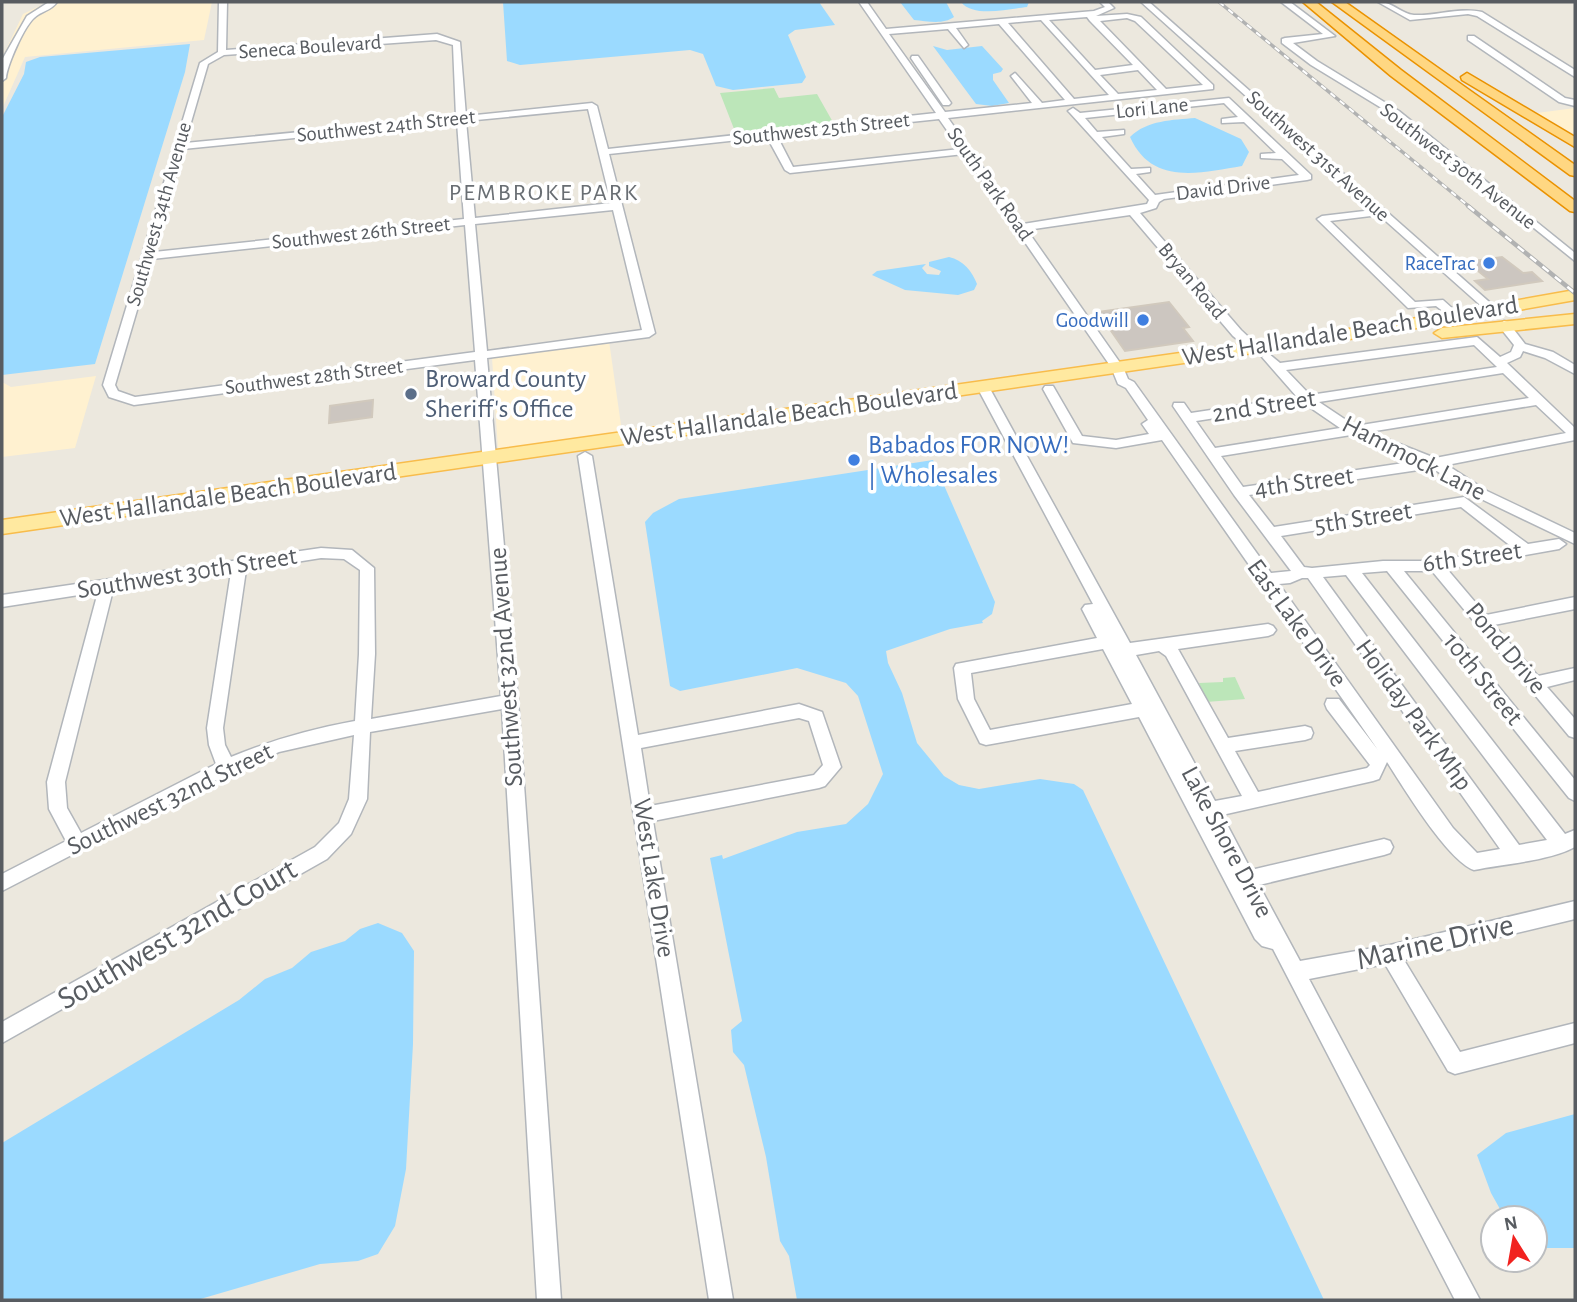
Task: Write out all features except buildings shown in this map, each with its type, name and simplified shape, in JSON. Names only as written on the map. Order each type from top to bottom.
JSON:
[{"type":"highway","points":[[1310,2],[1396,73],[1575,208]]},
{"type":"highway","points":[[1318,2],[1575,189]]},
{"type":"highway","points":[[1328,2],[1575,178]]},
{"type":"highway","points":[[1338,2],[1575,169]]},
{"type":"highway","points":[[1349,2],[1575,162]]},
{"type":"highway","points":[[1419,51],[1575,142]]},
{"type":"highway","points":[[1416,65],[1519,141],[1530,157]]},
{"type":"main road","name":"West Hallandale Beach Boulevard","points":[[1492,310],[1575,295]]},
{"type":"main road","points":[[1504,325],[1512,312],[1536,301]]},
{"type":"main road","points":[[1460,324],[1488,321],[1492,310]]},
{"type":"main road","name":"West Hallandale Beach Boulevard","points":[[2,541],[311,489],[334,480],[585,456],[683,442],[901,399],[1049,389],[1296,341],[1460,324],[1504,325],[1575,319]]},
{"type":"main road","name":"West Hallandale Beach Boulevard","points":[[2,527],[219,503],[982,393],[1120,376],[1273,362],[1460,324]]},
{"type":"main road","points":[[1273,362],[1272,350],[1296,341]]},
{"type":"street","points":[[2,2],[8,2]]},
{"type":"street","points":[[2,78],[3,65],[31,16],[53,2]]},
{"type":"street","name":"Seneca Boulevard","points":[[223,2],[222,53],[437,37],[449,39]]},
{"type":"street","name":"South Park Road","points":[[863,2],[968,151],[1120,376]]},
{"type":"street","points":[[875,2],[955,115]]},
{"type":"street","name":"Southwest 31st Avenue","points":[[1145,2],[1492,310]]},
{"type":"street","name":"Southwest 30th Avenue","points":[[1285,2],[1331,36],[1285,41],[1314,63],[1395,113],[1575,258]]},
{"type":"street","points":[[1382,2],[1410,18],[1468,12],[1479,14],[1575,74]]},
{"type":"street","points":[[1091,16],[1107,5]]},
{"type":"street","points":[[884,32],[1043,18],[1065,11],[1091,16],[1164,92]]},
{"type":"street","name":"Southwest 25th Street","points":[[604,152],[1210,87],[1138,19],[1127,16],[1091,16]]},
{"type":"street","points":[[1043,18],[1115,97]]},
{"type":"street","points":[[1002,22],[1077,116],[1154,200]]},
{"type":"street","points":[[950,26],[964,45]]},
{"type":"street","points":[[1471,38],[1562,100],[1575,103]]},
{"type":"street","name":"Southwest 32nd Avenue","points":[[449,39],[457,44],[510,701],[549,1300]]},
{"type":"street","name":"Southwest 34th Avenue","points":[[109,386],[204,63],[222,53]]},
{"type":"street","points":[[1093,73],[1140,67]]},
{"type":"street","points":[[1015,76],[1042,105]]},
{"type":"street","name":"Lori Lane","points":[[1077,116],[1177,109],[1226,100],[1246,119]]},
{"type":"street","name":"Southwest 24th Street","points":[[179,147],[592,106],[604,152]]},
{"type":"street","points":[[1225,121],[1246,119],[1285,156]]},
{"type":"street","points":[[1095,135],[1121,132]]},
{"type":"street","points":[[770,133],[790,170],[968,151]]},
{"type":"street","points":[[604,152],[617,206]]},
{"type":"street","points":[[1264,156],[1285,156]]},
{"type":"street","name":"David Drive","points":[[1020,228],[1133,212],[1148,208],[1161,196],[1307,177],[1285,156]]},
{"type":"street","points":[[1127,172],[1146,170]]},
{"type":"street","points":[[1246,172],[1262,183]]},
{"type":"street","name":"Southwest 26th Street","points":[[147,257],[617,206]]},
{"type":"street","name":"Southwest 28th Street","points":[[109,386],[113,394],[134,401],[649,333],[617,206]]},
{"type":"street","name":"Bryan Road","points":[[1133,212],[1253,348]]},
{"type":"street","points":[[1380,212],[1322,219],[1412,306],[1439,302],[1460,324]]},
{"type":"street","points":[[1503,365],[1516,354],[1520,346],[1518,339],[1504,325]]},
{"type":"street","points":[[1273,362],[1477,341],[1575,436]]},
{"type":"street","points":[[1520,346],[1549,355],[1575,370]]},
{"type":"street","name":"Hammock Lane","points":[[1273,362],[1306,399],[1354,431],[1434,463],[1482,494],[1575,539]]},
{"type":"street","name":"2nd Street","points":[[1183,412],[1306,399],[1503,365]]},
{"type":"street","points":[[1049,389],[1079,440],[1116,444],[1158,437],[1120,376]]},
{"type":"street","name":"East Lake Drive","points":[[1120,376],[1130,386],[1447,834],[1474,862],[1516,856]]},
{"type":"street","name":"Lake Shore Drive","points":[[982,393],[1210,817],[1241,881],[1262,933],[1269,940],[1278,940],[1468,1300]]},
{"type":"street","points":[[1213,453],[1539,400]]},
{"type":"street","name":"Holiday Park Mhp","points":[[1183,412],[1239,492],[1270,533],[1306,572],[1516,856]]},
{"type":"street","name":"4th Street","points":[[1239,492],[1434,463],[1575,436]]},
{"type":"street","name":"West Lake Drive","points":[[585,456],[645,815],[721,1300]]},
{"type":"street","name":"5th Street","points":[[1270,533],[1464,502],[1524,549]]},
{"type":"street","name":"6th Street","points":[[1306,572],[1387,566],[1436,566],[1559,544]]},
{"type":"street","name":"Southwest 30th Street","points":[[2,601],[239,565],[334,553],[347,554],[368,568],[364,727]]},
{"type":"street","points":[[226,767],[216,746],[215,728],[239,565]]},
{"type":"street","name":"10th Street","points":[[1387,566],[1575,793]]},
{"type":"street","name":"Pond Drive","points":[[1436,566],[1575,731]]},
{"type":"street","points":[[1350,569],[1569,841],[1516,856]]},
{"type":"street","points":[[1267,579],[1290,578],[1306,572]]},
{"type":"street","points":[[77,843],[58,809],[56,782],[107,585]]},
{"type":"street","points":[[1483,621],[1575,603]]},
{"type":"street","points":[[1150,708],[986,738],[966,699],[962,668],[1117,644],[1163,645],[1268,630]]},
{"type":"street","points":[[1163,645],[1172,652],[1254,801]]},
{"type":"street","points":[[1537,683],[1575,674]]},
{"type":"street","name":"Southwest 32nd Street","points":[[2,883],[226,767],[275,746],[311,736],[510,701]]},
{"type":"street","points":[[1210,817],[1254,801],[1373,774],[1379,764],[1334,704]]},
{"type":"street","points":[[632,743],[799,711],[816,717],[832,767],[819,781],[645,815]]},
{"type":"street","name":"Southwest 32nd Court","points":[[2,1033],[321,853],[345,828],[358,799],[364,727]]},
{"type":"street","points":[[1224,746],[1305,733]]},
{"type":"street","points":[[1241,881],[1384,847]]},
{"type":"street","name":"Marine Drive","points":[[1294,972],[1390,954],[1575,910]]},
{"type":"street","points":[[1390,954],[1455,1064],[1575,1032]]},
{"type":"shaded area","points":[[48,2],[212,2],[204,40],[25,57],[2,109],[2,58],[23,14]]},
{"type":"shaded area","points":[[1575,108],[1575,135],[1537,113]]},
{"type":"shaded area","points":[[609,341],[622,432],[498,450],[492,357]]},
{"type":"shaded area","points":[[96,376],[75,448],[2,457],[2,382],[11,387]]},
{"type":"green space","points":[[774,88],[779,98],[817,94],[834,124],[736,134],[720,93]]},
{"type":"green space","points":[[1235,677],[1245,699],[1206,702],[1199,683],[1223,682],[1223,678]]},
{"type":"water","points":[[503,2],[819,2],[835,25],[795,30],[788,35],[806,77],[802,83],[733,90],[716,86],[703,54],[690,50],[520,65],[507,61]]},
{"type":"water","points":[[900,2],[946,2],[954,17],[940,22],[914,20]]},
{"type":"water","points":[[961,2],[1029,2],[1027,7],[982,11],[967,7]]},
{"type":"water","points":[[190,44],[185,72],[95,364],[2,375],[2,117],[24,74],[26,62],[40,57]]},
{"type":"water","points":[[933,46],[947,50],[982,46],[1003,69],[993,74],[993,80],[1009,103],[992,106],[976,104]]},
{"type":"water","points":[[1195,118],[1241,139],[1249,152],[1242,166],[1194,173],[1164,170],[1139,153],[1130,137],[1152,124]]},
{"type":"water","points":[[949,257],[963,263],[970,271],[977,284],[974,290],[958,295],[905,290],[872,275],[877,271],[926,264],[922,268],[927,274],[939,275],[941,271],[929,266],[929,262]]},
{"type":"water","points":[[933,460],[995,602],[992,614],[982,621],[983,623],[950,629],[886,651],[917,743],[944,776],[959,785],[979,789],[1040,779],[1074,784],[1083,790],[1324,1300],[797,1300],[789,1256],[780,1241],[766,1157],[744,1065],[733,1052],[731,1030],[742,1021],[710,858],[722,855],[723,859],[797,832],[846,824],[868,804],[883,774],[858,696],[846,683],[797,668],[680,691],[670,686],[645,522],[653,513],[679,499]]},
{"type":"water","points":[[378,923],[402,933],[414,951],[413,1044],[406,1169],[395,1226],[378,1254],[358,1261],[320,1264],[197,1300],[2,1300],[2,1143],[239,1000],[265,979],[292,968],[311,952],[345,941],[360,929]]},
{"type":"water","points":[[1575,1114],[1575,1248],[1549,1248],[1549,1204],[1497,1204],[1477,1155],[1506,1133]]},
{"type":"railway","points":[[1219,2],[1471,208]]},
{"type":"railway","points":[[1468,206],[1575,293]]},
{"type":"place","name":"RaceTrac","points":[[1489,263]]},
{"type":"place","name":"Goodwill","points":[[1143,320]]},
{"type":"place","name":"Broward County Sheriff's Office","points":[[411,394]]},
{"type":"place","name":"Babados FOR NOW! | Wholesales","points":[[854,460]]},
{"type":"district","name":"PEMBROKE PARK","points":[[544,193]]}]
